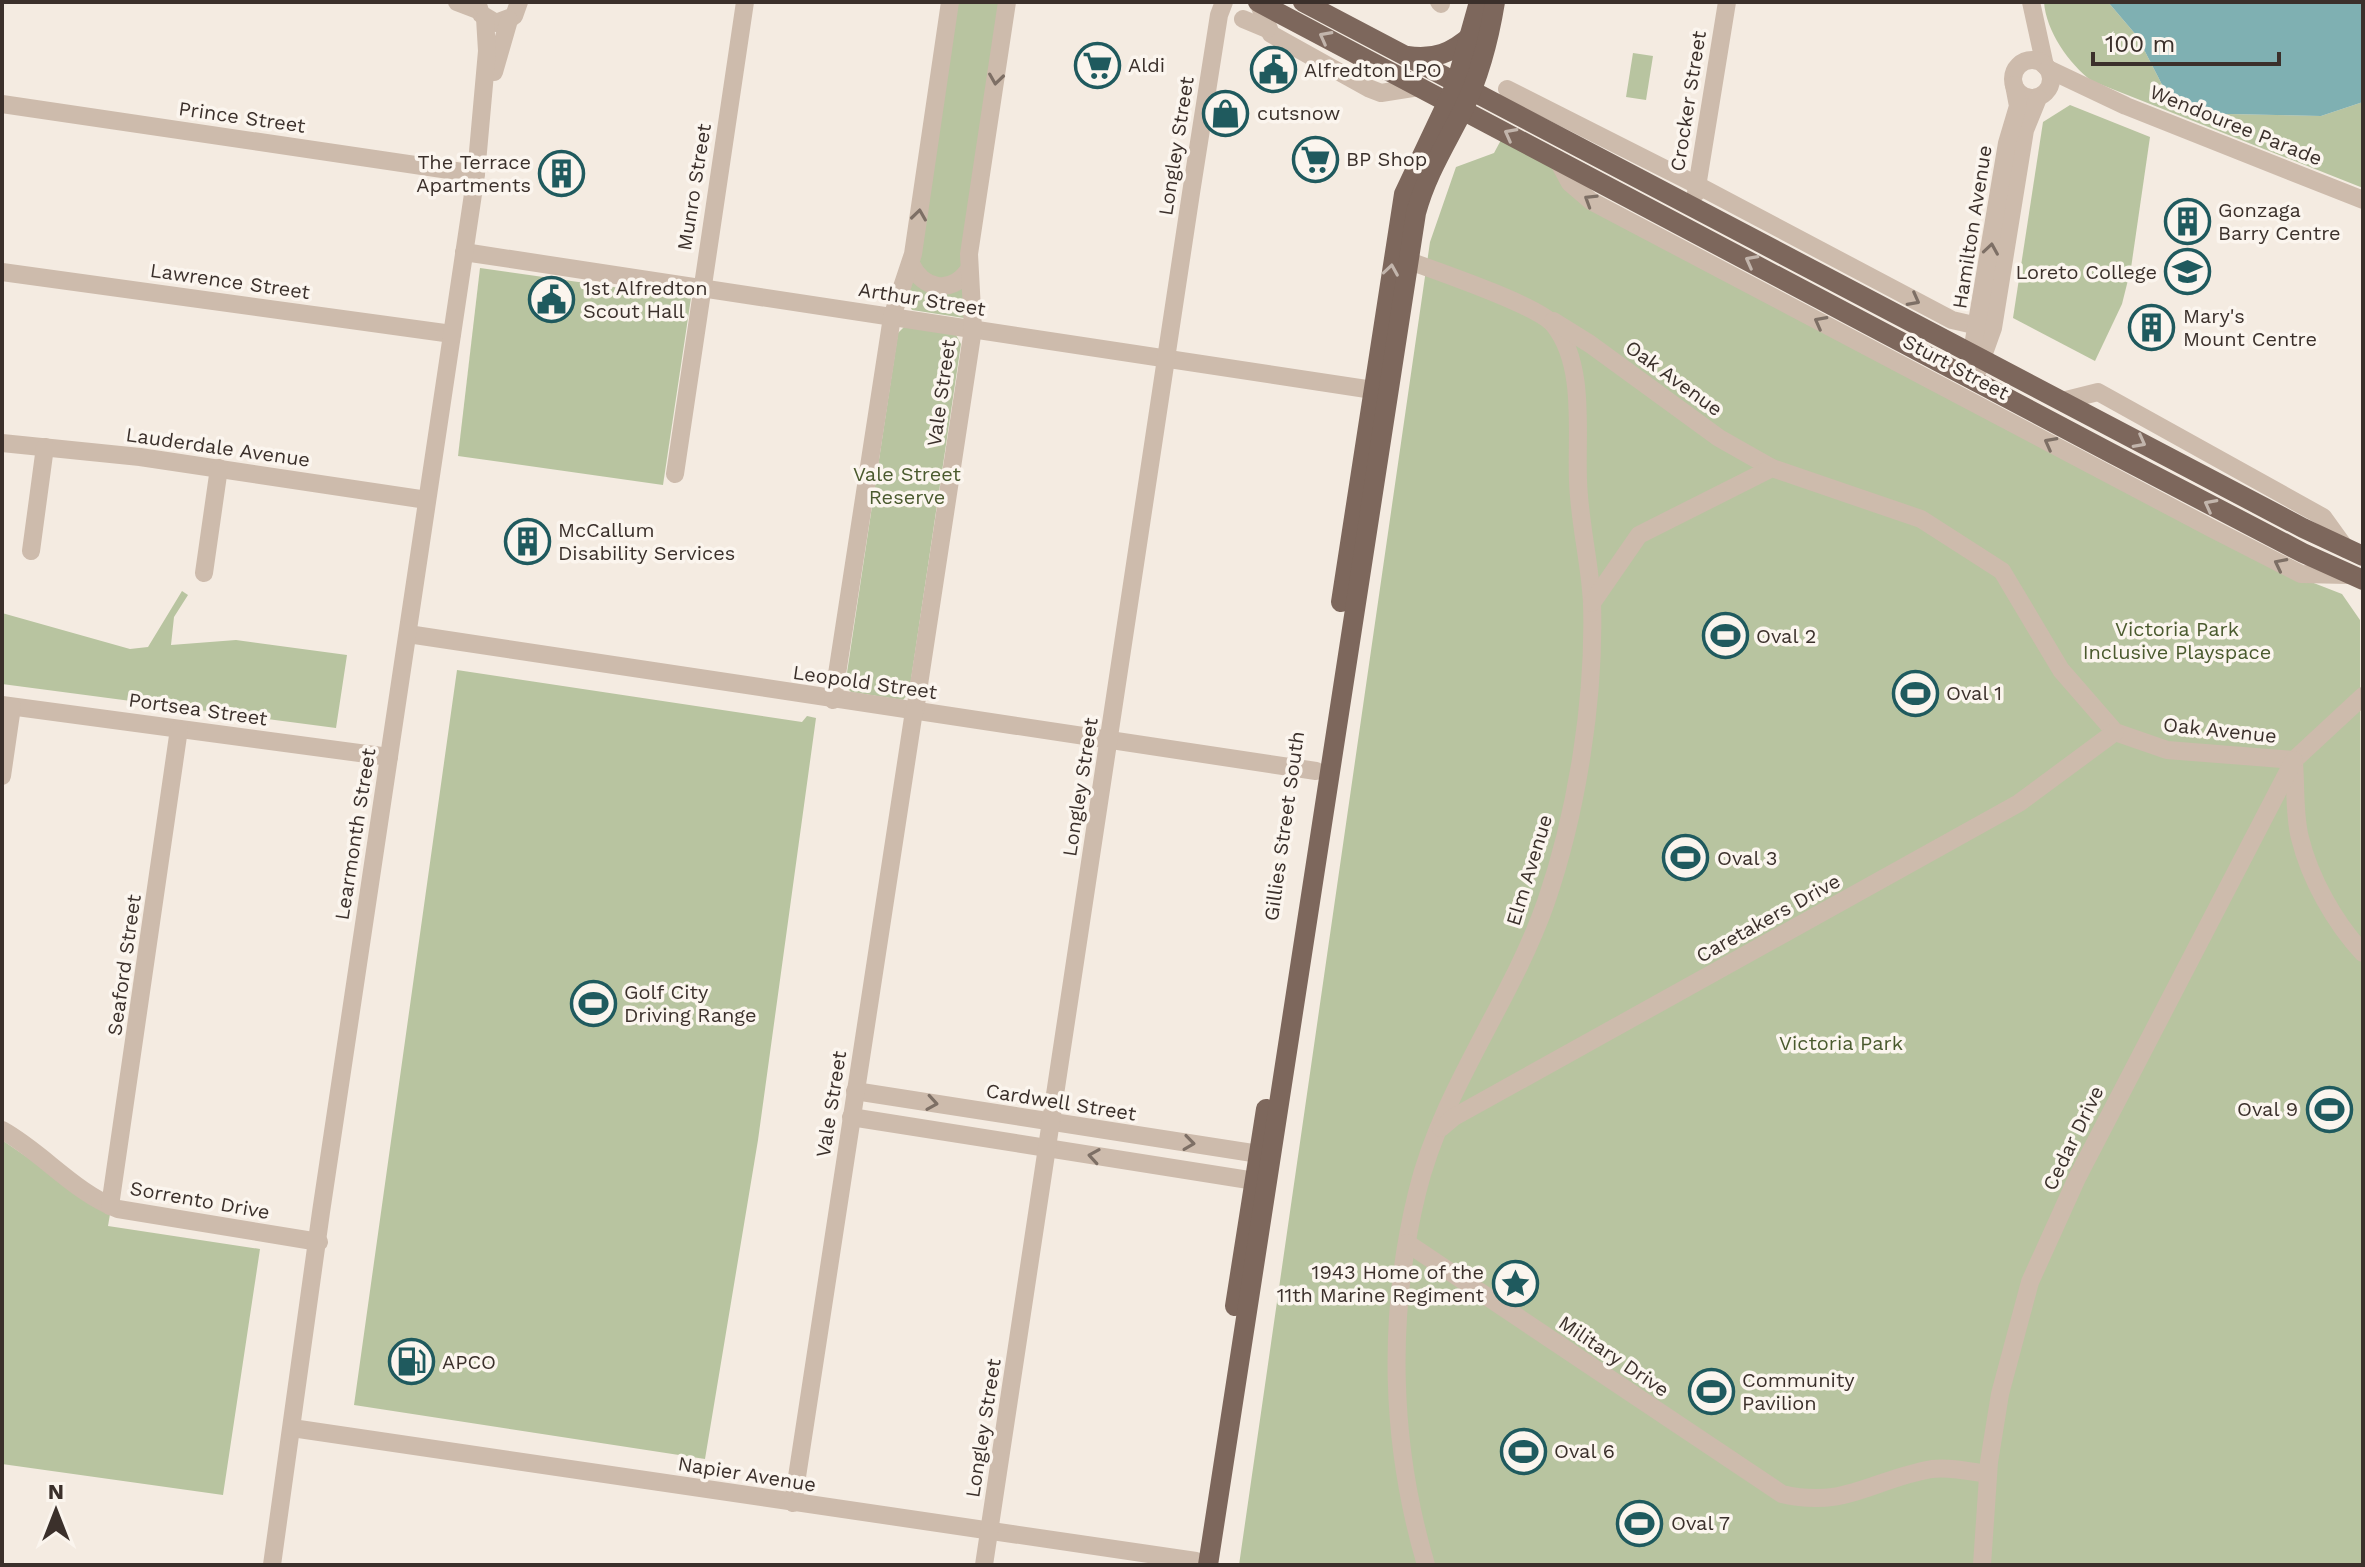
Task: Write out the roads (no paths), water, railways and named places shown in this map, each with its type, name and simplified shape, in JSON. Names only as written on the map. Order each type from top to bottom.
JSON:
[{"type":"main road","name":"Sturt Street","points":[[1258,2],[1419,87],[1459,97],[1693,206],[2354,553]]},
{"type":"main road","name":"Sturt Street","points":[[1303,2],[1399,56],[1557,159],[1971,378],[2106,461],[2359,578]]},
{"type":"main road","points":[[1459,97],[1479,2]]},
{"type":"main road","points":[[1459,97],[1486,47],[1495,2]]},
{"type":"main road","points":[[1399,56],[1439,56],[1450,52],[1472,35]]},
{"type":"main road","name":"Gillies Street South","points":[[1381,391],[1423,189],[1459,97]]},
{"type":"main road","name":"Gillies Street South","points":[[1202,1563],[1381,391],[1404,194],[1459,97]]},
{"type":"street","points":[[457,2],[480,10],[496,23],[509,20]]},
{"type":"street","name":"Learmonth Street","points":[[484,109],[509,20],[519,2]]},
{"type":"street","name":"Munro Street","points":[[675,474],[745,2]]},
{"type":"street","points":[[833,700],[892,317],[911,264],[950,2]]},
{"type":"street","name":"Vale Street","points":[[793,1503],[973,329],[968,271],[1007,2]]},
{"type":"street","name":"Sturt Street","points":[[1258,2],[1267,29]]},
{"type":"street","name":"Crocker Street","points":[[1693,206],[1727,2]]},
{"type":"street","name":"Longley Street","points":[[984,1565],[1220,6]]},
{"type":"street","name":"Learmonth Street","points":[[272,1565],[476,174],[487,51],[480,10]]},
{"type":"street","points":[[2032,10],[2051,82],[2039,97],[2023,96],[2014,85],[2014,74],[2027,51],[2032,10]]},
{"type":"street","points":[[1243,19],[1267,29],[1372,91],[1419,87]]},
{"type":"street","points":[[2019,65],[2033,60],[2046,67]]},
{"type":"street","name":"Wendouree Parade","points":[[2046,67],[2093,91],[2363,200]]},
{"type":"street","name":"Hamilton Avenue","points":[[1978,356],[1978,326],[2007,143],[2018,106],[2014,85]]},
{"type":"street","name":"Sturt Street","points":[[1507,89],[1952,320],[1978,326]]},
{"type":"street","name":"Wendouree Parade","points":[[2039,97],[2057,92],[2093,91]]},
{"type":"street","name":"Hamilton Avenue","points":[[1971,378],[1995,316],[2025,130],[2039,97]]},
{"type":"street","name":"Prince Street","points":[[2,104],[476,174]]},
{"type":"street","name":"Sturt Street","points":[[1557,159],[1574,189],[1591,201],[2106,461]]},
{"type":"street","name":"Arthur Street","points":[[464,252],[1381,391]]},
{"type":"street","points":[[1409,261],[1495,294],[1550,320]]},
{"type":"street","points":[[911,264],[921,280],[938,287],[955,283],[968,271]]},
{"type":"street","name":"Lawrence Street","points":[[2,272],[452,334]]},
{"type":"street","name":"Oak Avenue","points":[[1550,320],[1590,344],[1719,438],[1772,468],[1921,519],[2002,571],[2061,670],[2115,732],[2167,750],[2294,760],[2363,696]]},
{"type":"street","name":"Elm Avenue","points":[[1426,1565],[1407,1487],[1398,1417],[1397,1327],[1407,1243],[1420,1180],[1436,1133],[1530,941],[1560,856],[1583,735],[1592,603],[1578,485],[1576,387],[1564,342],[1550,320]]},
{"type":"street","name":"Lauderdale Avenue","points":[[2,443],[219,468],[427,500]]},
{"type":"street","points":[[31,551],[45,447]]},
{"type":"street","points":[[204,573],[219,468]]},
{"type":"street","points":[[1592,603],[1639,535],[1772,468]]},
{"type":"street","name":"Leopold Street","points":[[408,634],[1322,772]]},
{"type":"street","points":[[2,776],[7,706]]},
{"type":"street","name":"Portsea Street","points":[[7,706],[389,757]]},
{"type":"street","name":"Seaford Street","points":[[110,1206],[179,729]]},
{"type":"street","name":"Caretakers Drive","points":[[1436,1133],[1454,1117],[2019,803],[2115,732]]},
{"type":"street","points":[[2294,760],[2300,838],[2322,894],[2346,936],[2363,953]]},
{"type":"street","name":"Cedar Drive","points":[[1982,1565],[1987,1474],[2000,1394],[2030,1282],[2077,1178],[2294,760]]},
{"type":"street","name":"Cardwell Street","points":[[855,1091],[1266,1155]]},
{"type":"street","points":[[851,1117],[1262,1182]]},
{"type":"street","name":"Sorrento Drive","points":[[2,1130],[110,1206],[133,1213],[319,1242]]},
{"type":"street","name":"Military Drive","points":[[1407,1243],[1782,1494],[1804,1499],[1834,1499],[1939,1469],[1987,1474]]},
{"type":"street","name":"Napier Avenue","points":[[292,1428],[1202,1563]]},
{"type":"water","points":[[2108,2],[2363,2],[2363,102],[2321,116],[2228,114],[2209,118],[2171,102],[2137,36]]},
{"type":"place","name":"Aldi","points":[[1097,65]]},
{"type":"place","name":"Alfredton LPO","points":[[1273,70]]},
{"type":"place","name":"cutsnow","points":[[1226,113]]},
{"type":"place","name":"BP Shop","points":[[1315,159]]},
{"type":"place","name":"The Terrace Apartments","points":[[562,173]]},
{"type":"place","name":"Gonzaga Barry Centre","points":[[2187,222]]},
{"type":"place","name":"Loreto College","points":[[2188,272]]},
{"type":"place","name":"1st Alfredton Scout Hall","points":[[552,299]]},
{"type":"place","name":"Mary's Mount Centre","points":[[2152,327]]},
{"type":"place","name":"McCallum Disability Services","points":[[527,542]]},
{"type":"place","name":"Oval 2","points":[[1725,636]]},
{"type":"place","name":"Oval 1","points":[[1915,693]]},
{"type":"place","name":"Oval 3","points":[[1686,858]]},
{"type":"place","name":"Golf City Driving Range","points":[[593,1003]]},
{"type":"place","name":"Oval 9","points":[[2329,1109]]},
{"type":"place","name":"1943 Home of the 11th Marine Regiment","points":[[1515,1284]]},
{"type":"place","name":"APCO","points":[[411,1362]]},
{"type":"place","name":"Community Pavilion","points":[[1711,1391]]},
{"type":"place","name":"Oval 6","points":[[1523,1451]]},
{"type":"place","name":"Oval 7","points":[[1640,1523]]},
{"type":"park label","name":"Vale Street Reserve","points":[[907,486]]},
{"type":"park label","name":"Victoria Park Inclusive Playspace","points":[[2177,640]]},
{"type":"park label","name":"Victoria Park","points":[[1841,1043]]}]
